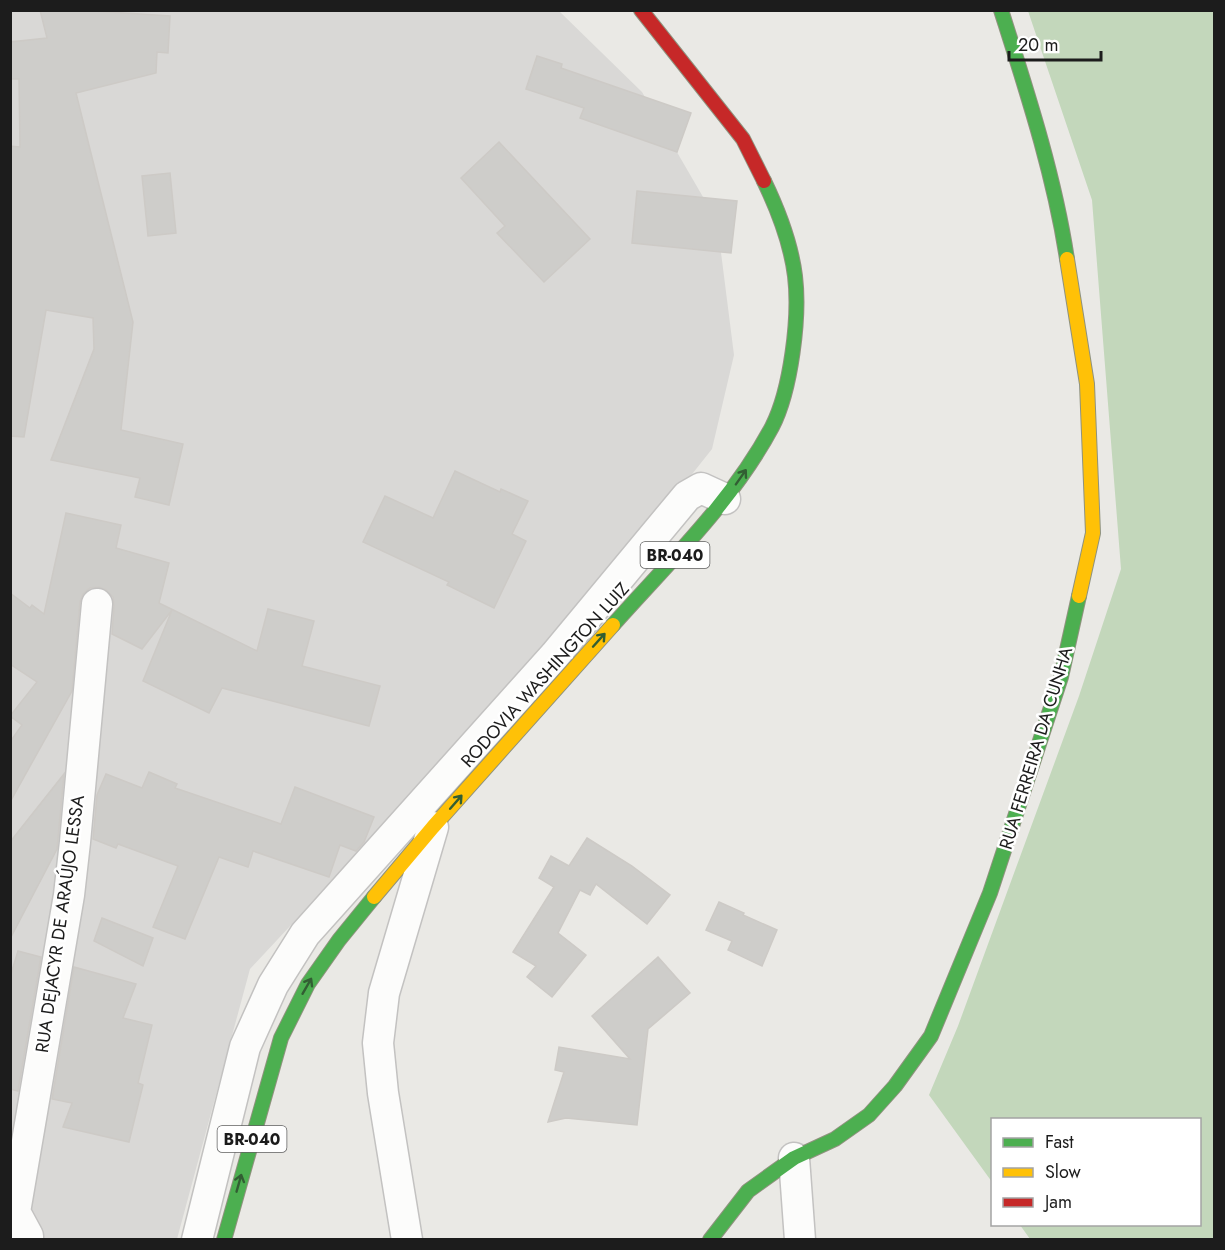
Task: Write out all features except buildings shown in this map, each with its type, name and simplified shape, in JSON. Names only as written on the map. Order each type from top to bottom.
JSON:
[{"type":"main road","name":"RODOVIA WASHINGTON LUIZ","points":[[224,1239],[280,1038],[308,984],[339,940],[433,827],[564,662],[673,557],[725,499],[773,425],[788,381],[795,326],[795,276],[784,229],[766,185],[743,139],[641,10]]},
{"type":"main road","name":"RUA FERREIRA DA CUNHA","points":[[710,1239],[748,1191],[794,1158],[835,1139],[869,1115],[895,1086],[931,1036],[990,893],[1061,677],[1093,533],[1087,384],[1061,218],[1002,10]]},
{"type":"street","points":[[197,1239],[245,1047],[273,985],[305,934],[564,662],[650,538],[687,496],[701,488],[725,499]]},
{"type":"street","points":[[650,538],[673,557]]},
{"type":"street","name":"RUA DEJACYR DE ARAÚJO LESSA","points":[[28,1239],[15,1212],[71,874],[97,604]]},
{"type":"street","points":[[407,1239],[383,1093],[378,1043],[384,993],[433,827]]},
{"type":"street","points":[[794,1158],[800,1239]]},
{"type":"shaded area","points":[[10,11],[559,11],[642,92],[717,221],[734,355],[712,449],[581,614],[250,969],[177,1239],[11,1239]]},
{"type":"green space","points":[[1028,11],[1214,11],[1214,1239],[1030,1239],[1021,1226],[1201,1226],[1201,1118],[991,1118],[991,1181],[929,1095],[958,1026],[1079,696],[1121,569],[1092,200]]},
{"type":"traffic: fast","points":[[1001,10],[1047,164],[1067,259]]},
{"type":"traffic: fast","points":[[613,625],[719,506],[756,454],[779,412],[789,374],[795,332],[795,276],[779,215],[764,181]]},
{"type":"traffic: fast","points":[[710,1240],[748,1191],[794,1158],[835,1139],[869,1115],[895,1086],[931,1036],[990,893],[1061,677],[1079,596]]},
{"type":"traffic: fast","points":[[224,1240],[281,1038],[308,984],[339,940],[374,897]]},
{"type":"traffic: slow","points":[[1067,259],[1087,384],[1093,533],[1079,596]]},
{"type":"traffic: slow","points":[[374,897],[433,827],[613,625]]},
{"type":"traffic: jam","points":[[641,10],[743,139],[764,181]]}]
